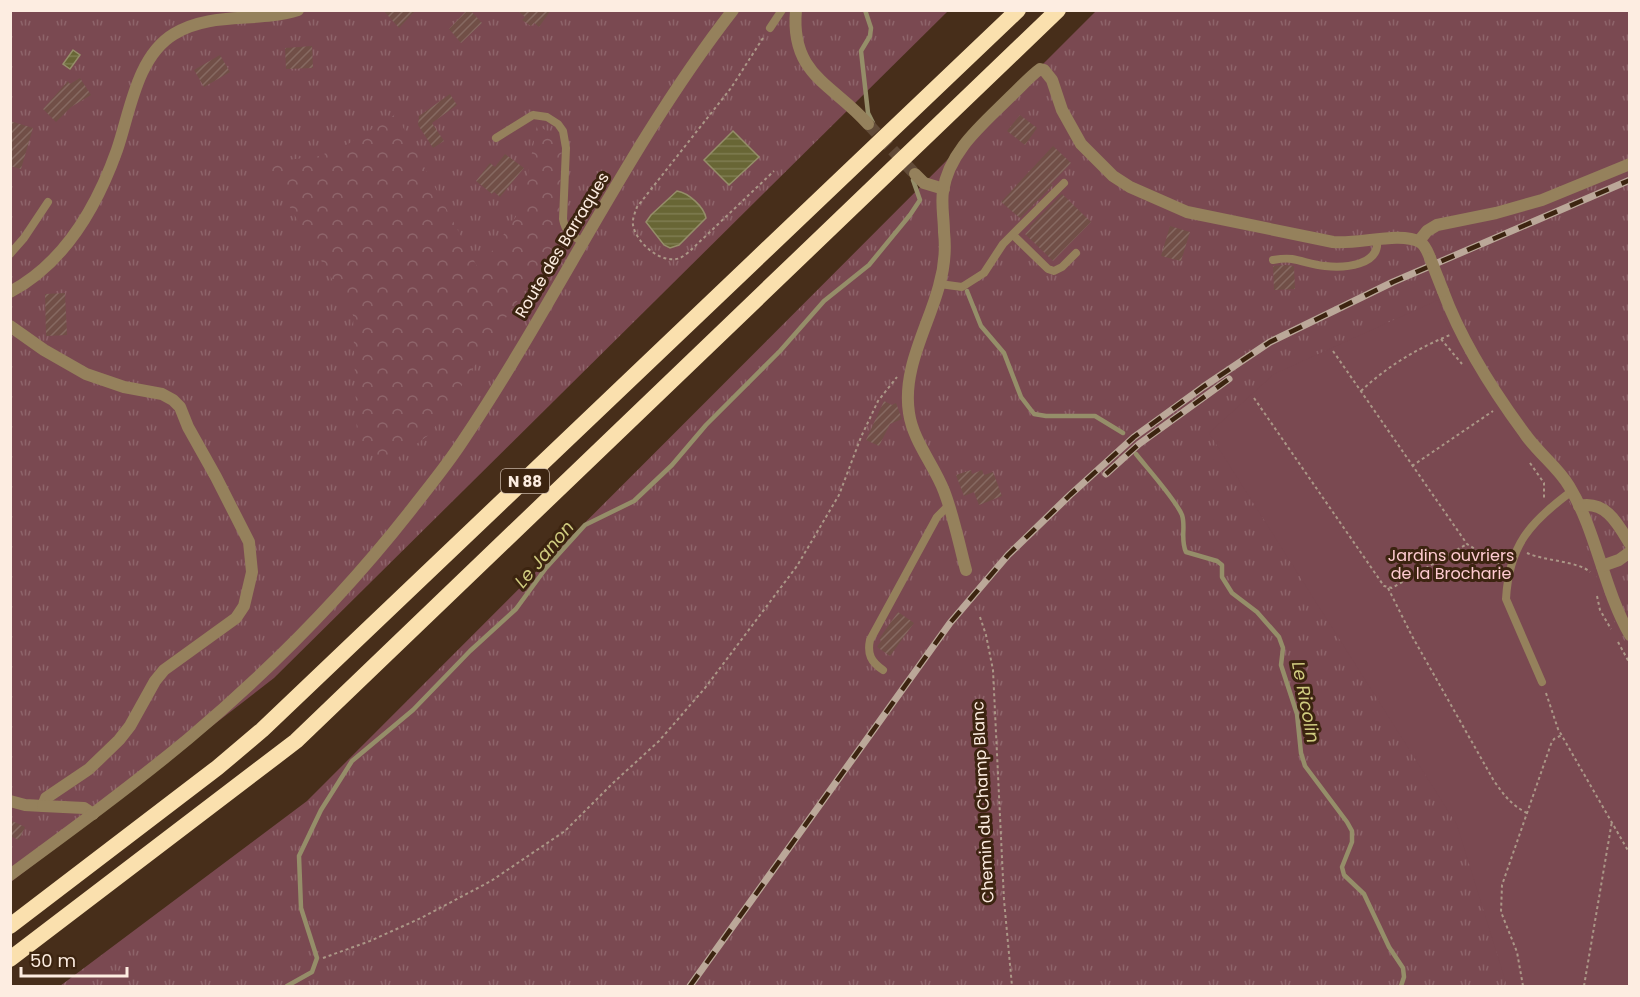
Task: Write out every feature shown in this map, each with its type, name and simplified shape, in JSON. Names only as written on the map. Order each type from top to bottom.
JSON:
[{"type":"highway","name":"N 88","points":[[10,926],[217,768],[270,722],[1018,10]]},
{"type":"highway","name":"N 88","points":[[10,959],[296,741],[1058,10]]},
{"type":"street","points":[[10,292],[36,277],[53,260],[83,222],[102,188],[145,69],[163,43],[177,32],[203,22],[275,16],[298,10]]},
{"type":"street","name":"Route des Barraques","points":[[10,875],[93,814],[187,740],[235,698],[342,594],[421,497],[467,435],[664,106],[733,10]]},
{"type":"street","points":[[796,10],[795,25],[804,62],[815,77],[868,124]]},
{"type":"street","points":[[966,570],[944,490],[914,432],[909,413],[913,366],[940,284],[944,254],[942,209],[944,189],[954,159],[965,142],[1036,72],[1044,69],[1052,80],[1071,130],[1081,144],[1113,176],[1130,187],[1187,212],[1333,242],[1350,243],[1397,238],[1419,241],[1424,245],[1464,340],[1519,426],[1572,491],[1602,566],[1617,613],[1629,635]]},
{"type":"street","points":[[1419,241],[1437,225],[1496,213],[1542,200],[1629,164]]},
{"type":"street","points":[[915,174],[924,183],[944,189]]},
{"type":"street","points":[[10,326],[44,350],[86,374],[124,387],[162,394],[173,400],[180,407],[188,427],[249,542],[252,556],[250,585],[244,606],[236,618],[164,670],[119,740],[89,769],[46,798],[43,806]]},
{"type":"street","points":[[1579,506],[1587,504],[1603,508],[1619,525],[1629,544]]},
{"type":"street","points":[[1602,566],[1619,560],[1629,552]]},
{"type":"street","points":[[10,801],[43,806],[84,808],[93,814]]},
{"type":"lane","points":[[770,28],[782,10]]},
{"type":"lane","points":[[496,138],[532,115],[547,117],[564,130],[566,148],[564,227],[568,233],[583,242]]},
{"type":"lane","points":[[940,284],[962,286],[978,278],[1004,244],[1064,183]]},
{"type":"lane","points":[[10,254],[24,238],[48,202]]},
{"type":"lane","points":[[1013,235],[1054,272],[1076,252]]},
{"type":"lane","points":[[1273,260],[1292,259],[1325,266],[1347,266],[1367,261],[1372,257],[1377,249],[1377,240]]},
{"type":"lane","points":[[1542,682],[1506,599],[1510,569],[1517,548],[1531,525],[1572,491]]},
{"type":"lane","points":[[883,670],[872,661],[868,648],[870,640],[937,517],[949,505]]},
{"type":"path","points":[[770,28],[731,88],[637,207],[633,227],[638,238],[658,255],[668,259],[680,258],[774,171]]},
{"type":"path","points":[[1360,392],[1408,356],[1450,335]]},
{"type":"path","points":[[1333,351],[1467,544],[1510,569]]},
{"type":"path","points":[[323,958],[401,927],[500,875],[565,831],[659,741],[705,688],[797,567],[839,495],[861,437],[884,391],[906,367],[913,366]]},
{"type":"path","points":[[1254,398],[1384,586],[1388,588],[1494,781],[1516,808],[1527,813]]},
{"type":"path","points":[[1412,466],[1493,411]]},
{"type":"path","points":[[1388,588],[1392,588],[1467,544]]},
{"type":"path","points":[[1517,548],[1537,558],[1580,566],[1593,575]]},
{"type":"path","points":[[1596,591],[1600,610],[1629,664]]},
{"type":"path","name":"Chemin du Champ Blanc","points":[[980,617],[993,670],[1005,910],[1012,987]]},
{"type":"path","points":[[1542,682],[1551,714],[1629,854]]},
{"type":"path","points":[[1523,987],[1517,952],[1505,924],[1501,900],[1502,885],[1551,744],[1554,739],[1562,735]]},
{"type":"path","points":[[1584,987],[1612,821]]},
{"type":"green space","points":[[11,11],[948,11],[274,678],[11,882]]},
{"type":"green space","points":[[1096,11],[1629,11],[1629,986],[60,986],[307,801]]},
{"type":"green space","points":[[396,114],[479,270],[522,208],[537,125],[562,140],[558,243],[430,434],[388,465],[357,438],[353,315],[264,163],[319,156],[348,144]]},
{"type":"green space","name":"Jardins ouvriers de la Brocharie","points":[[1438,300],[1447,325],[1523,443],[1562,487],[1574,512],[1608,610],[1629,650],[1629,986],[1507,986],[1457,825],[1209,433],[1274,374]]},
{"type":"shaded area","points":[[73,50],[80,55],[70,69],[63,64]]},
{"type":"shaded area","points":[[733,131],[759,157],[729,185],[704,160]]},
{"type":"shaded area","points":[[677,191],[695,201],[706,218],[679,245],[670,248],[664,245],[646,222]]},
{"type":"building","points":[[383,10],[416,10],[399,28]]},
{"type":"building","points":[[467,10],[470,10],[482,23],[461,43],[449,29]]},
{"type":"building","points":[[517,10],[551,10],[539,27],[534,23],[531,26],[522,20],[525,17]]},
{"type":"building","points":[[312,46],[313,68],[286,69],[285,48]]},
{"type":"building","points":[[220,55],[230,72],[204,87],[194,70]]},
{"type":"building","points":[[80,78],[91,95],[71,107],[56,122],[43,109],[68,81],[70,84]]},
{"type":"building","points":[[450,94],[457,105],[432,123],[444,141],[433,148],[418,125],[419,116]]},
{"type":"building","points":[[1020,115],[1037,128],[1025,145],[1007,131]]},
{"type":"building","points":[[10,121],[33,128],[21,169],[10,166]]},
{"type":"building","points":[[1053,146],[1071,163],[1020,218],[1001,202]]},
{"type":"building","points":[[505,154],[524,168],[500,197],[494,192],[492,194],[476,181],[490,163],[495,167]]},
{"type":"building","points":[[1062,194],[1091,222],[1053,261],[1025,234],[1031,228],[1029,227]]},
{"type":"building","points":[[1170,226],[1190,232],[1181,261],[1161,256]]},
{"type":"building","points":[[1273,266],[1294,266],[1295,289],[1274,290]]},
{"type":"building","points":[[65,293],[67,335],[46,336],[45,294]]},
{"type":"building","points":[[884,401],[892,405],[896,403],[902,419],[890,424],[879,446],[866,440]]},
{"type":"building","points":[[971,470],[972,474],[982,470],[984,475],[993,472],[1002,496],[979,505],[974,492],[964,496],[956,475]]},
{"type":"building","points":[[898,612],[914,623],[890,656],[877,647],[881,641],[879,639]]},
{"type":"building","points":[[10,820],[25,827],[19,840],[10,836]]},
{"type":"waterway","name":"Le Janon","points":[[865,10],[871,28],[870,36],[861,51],[868,113],[873,123]]},
{"type":"waterway","name":"Le Janon","points":[[287,986],[312,972],[317,958],[301,908],[299,856],[321,810],[352,761],[413,710],[470,651],[516,609],[546,568],[585,525],[634,501],[672,465],[706,425],[780,351],[824,301],[869,265],[920,200],[913,180]]},
{"type":"waterway","name":"Le Ricolin","points":[[967,291],[981,326],[1004,353],[1021,397],[1034,414],[1095,416],[1123,433]]},
{"type":"waterway","name":"Le Ricolin","points":[[1136,454],[1179,509],[1182,515],[1183,542],[1186,552],[1217,561],[1222,565],[1222,577],[1232,593],[1257,612],[1279,637],[1283,648],[1281,665],[1297,714],[1301,753],[1305,766],[1352,831],[1352,842],[1342,867],[1344,875],[1364,894],[1389,947],[1403,968],[1404,977],[1401,986]]},
{"type":"tunnel","points":[[868,124],[915,174]]},
{"type":"railway","points":[[690,986],[950,623],[1008,555],[1134,437],[1270,342],[1393,282],[1630,180]]},
{"type":"railway","points":[[1106,474],[1139,444],[1229,379]]}]
